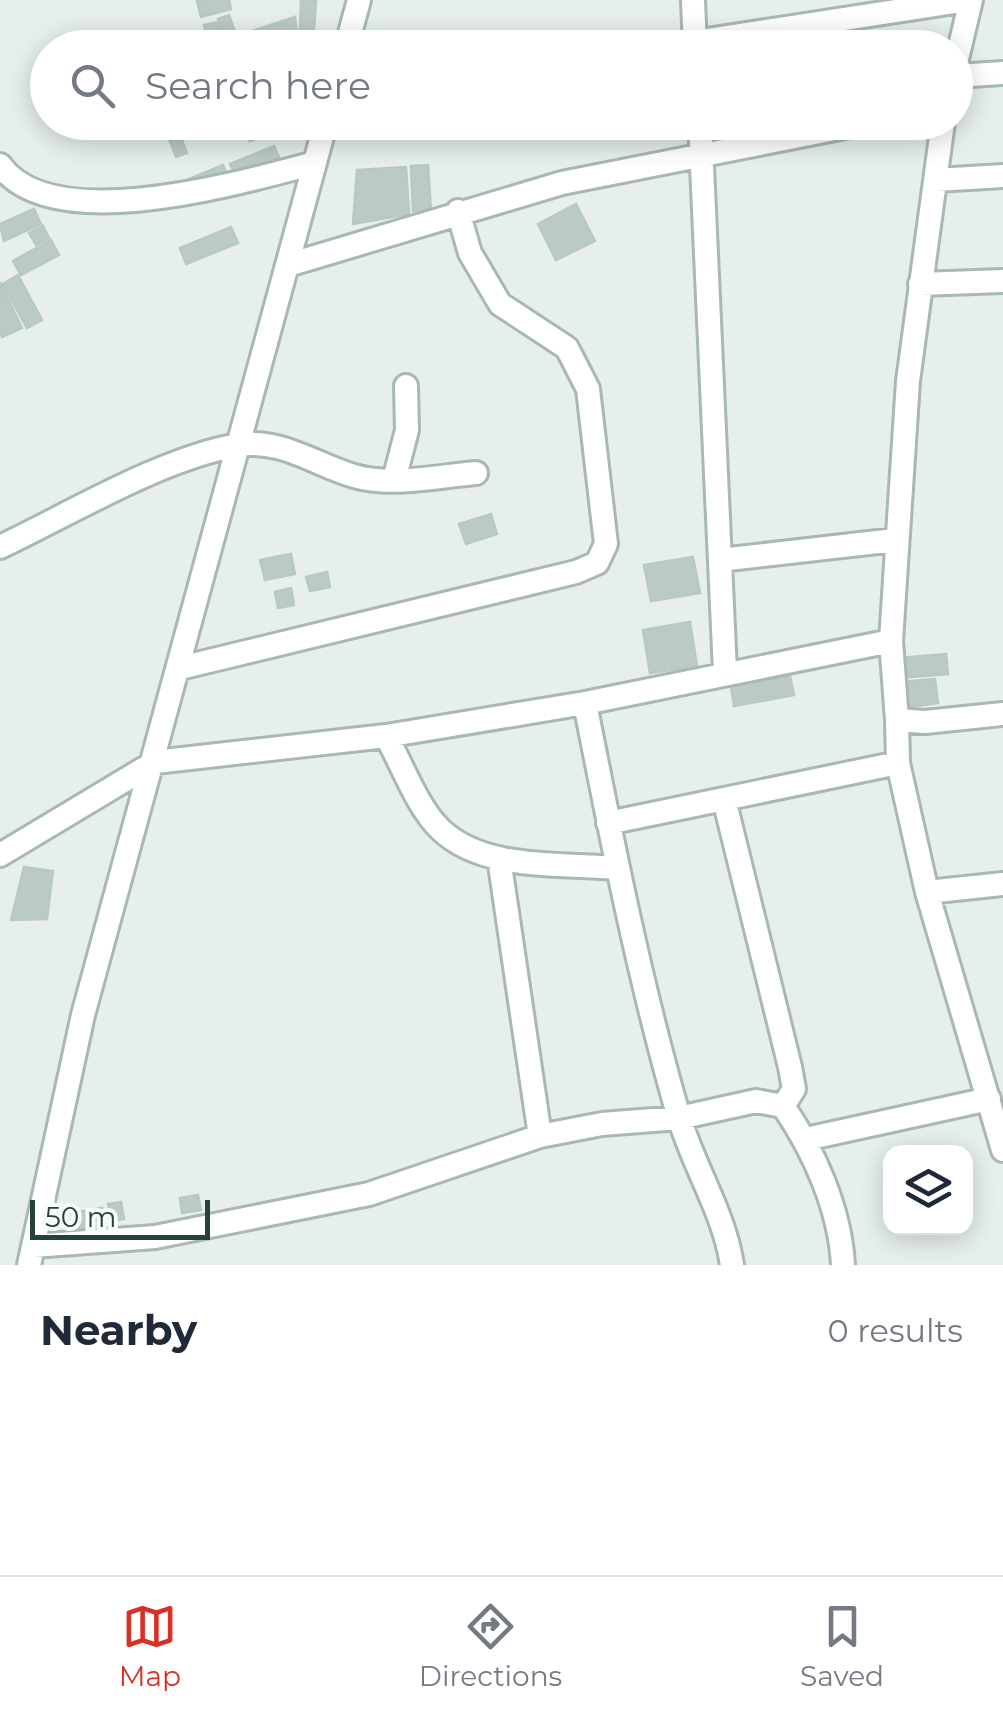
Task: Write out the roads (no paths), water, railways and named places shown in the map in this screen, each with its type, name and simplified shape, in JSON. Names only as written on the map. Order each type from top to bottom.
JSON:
[{"type":"street","points":[[351,30],[359,0]]},
{"type":"street","points":[[693,0],[694,30]]},
{"type":"street","points":[[787,30],[970,0],[963,30]]},
{"type":"street","points":[[973,75],[1003,73]]},
{"type":"street","points":[[321,140],[155,762],[83,1015],[31,1255],[154,1237],[370,1194],[540,1136],[602,1124],[679,1118],[756,1100],[783,1106],[806,1139],[838,1227],[842,1265]]},
{"type":"street","points":[[701,140],[703,256],[726,672]]},
{"type":"street","points":[[288,265],[562,183],[786,140]]},
{"type":"street","points":[[941,140],[920,284],[896,540],[891,641],[898,763],[927,892],[1003,1150]]},
{"type":"street","points":[[3,176],[45,198],[121,199],[183,196],[315,163]]},
{"type":"street","points":[[936,180],[1003,176]]},
{"type":"street","points":[[180,668],[558,577],[597,563],[606,544],[588,389],[567,348],[500,304],[470,252],[458,212]]},
{"type":"street","points":[[920,284],[1003,281]]},
{"type":"street","points":[[394,480],[407,430],[406,386]]},
{"type":"street","points":[[0,548],[151,474],[239,445],[268,446],[306,455],[354,476],[394,480],[476,473]]},
{"type":"street","points":[[720,560],[896,540]]},
{"type":"street","points":[[0,855],[155,762],[386,736],[585,703],[891,641]]},
{"type":"street","points":[[585,703],[617,868],[679,1118],[728,1240],[732,1265]]},
{"type":"street","points":[[897,720],[925,722],[1003,714]]},
{"type":"street","points":[[386,736],[437,827],[464,848],[499,858],[617,868]]},
{"type":"street","points":[[608,823],[898,763]]},
{"type":"street","points":[[724,799],[790,1067],[794,1089],[783,1106]]},
{"type":"street","points":[[499,858],[540,1136]]},
{"type":"street","points":[[927,892],[1003,884]]},
{"type":"street","points":[[806,1139],[989,1099]]}]
